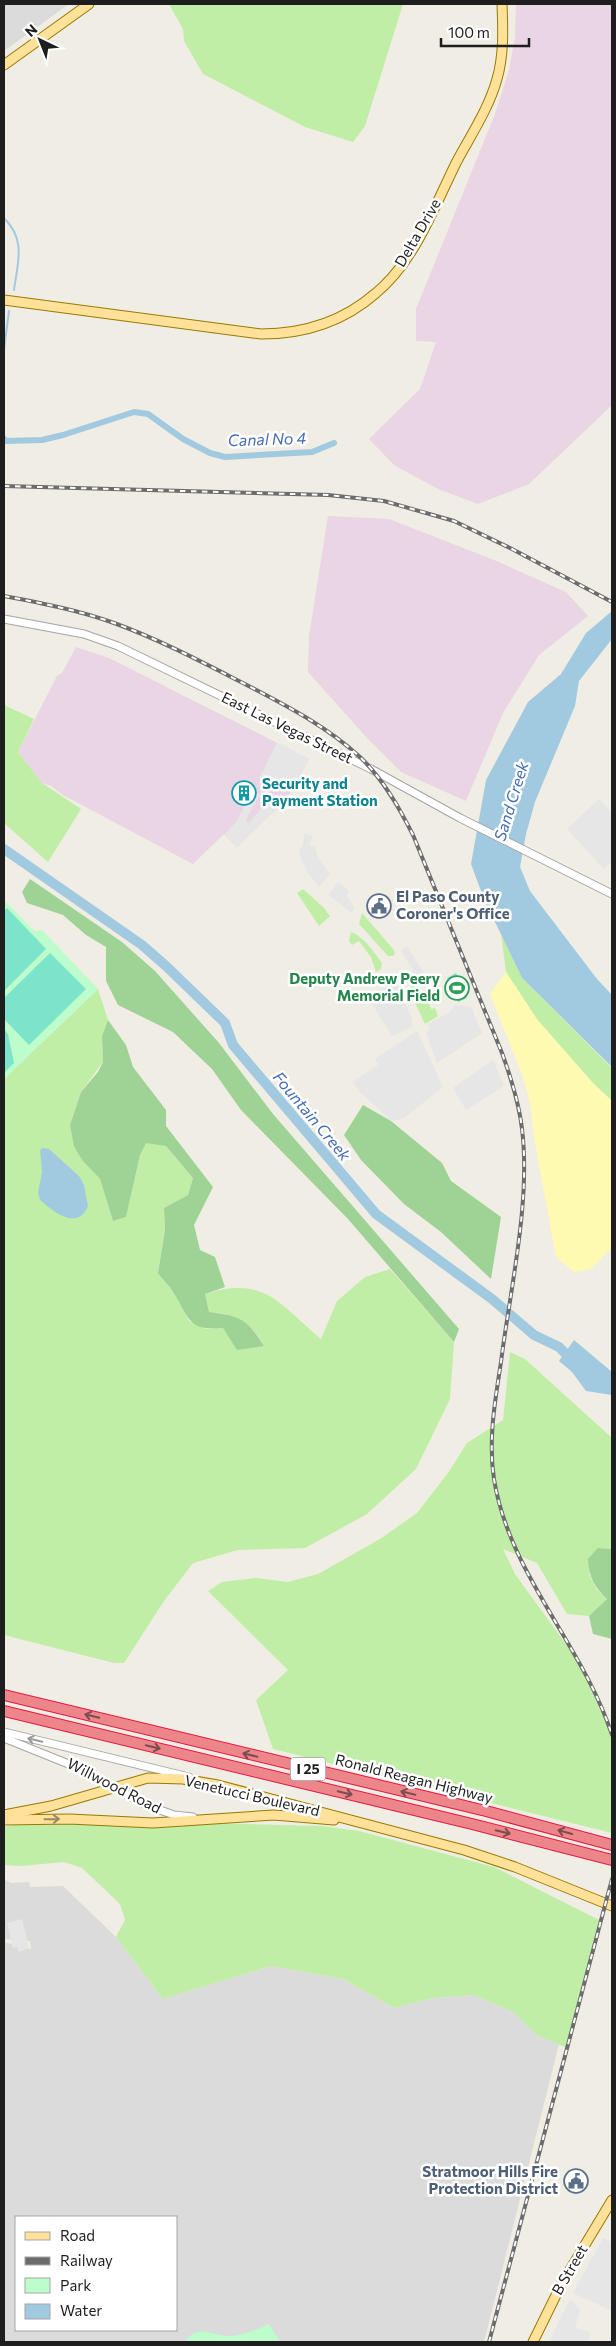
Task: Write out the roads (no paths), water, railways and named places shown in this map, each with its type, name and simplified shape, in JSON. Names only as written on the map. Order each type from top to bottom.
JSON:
[{"type":"highway","name":"Ronald Reagan Highway","points":[[4,1695],[486,1811],[612,1845]]},
{"type":"highway","name":"Ronald Reagan Highway","points":[[4,1711],[612,1860]]},
{"type":"main road","points":[[4,65],[89,4]]},
{"type":"main road","name":"Delta Drive","points":[[4,300],[261,334],[296,332],[316,328],[350,312],[386,284],[406,259],[489,100],[500,64],[503,46],[502,4]]},
{"type":"main road","name":"Venetucci Boulevard","points":[[4,1815],[51,1806],[148,1778],[174,1778],[218,1785],[464,1850],[515,1867],[612,1906]]},
{"type":"main road","name":"Venetucci Boulevard","points":[[4,1820],[70,1819],[153,1823],[228,1817],[296,1816],[354,1822]]},
{"type":"main road","name":"B Street","points":[[533,2342],[562,2283],[612,2200]]},
{"type":"street","name":"East Las Vegas Street","points":[[4,619],[84,634],[118,646],[371,770],[460,818],[612,894]]},
{"type":"street","name":"Willwood Road","points":[[4,1732],[218,1785]]},
{"type":"street","name":"Willwood Road","points":[[4,1738],[76,1767],[146,1805],[174,1815],[228,1817]]},
{"type":"water","name":"Sand Creek","points":[[612,611],[612,639],[579,681],[575,706],[535,802],[526,834],[520,867],[530,891],[597,979],[612,995],[612,1067],[522,978],[484,899],[471,864],[486,780],[528,702],[561,674],[586,633]]},
{"type":"water","points":[[43,1148],[49,1149],[79,1176],[84,1185],[88,1206],[78,1218],[65,1217],[58,1214],[40,1200],[38,1193],[42,1172],[40,1150]]},
{"type":"water","points":[[574,1340],[612,1372],[612,1395],[586,1391],[572,1372],[559,1361]]},
{"type":"waterway","points":[[4,218],[11,226],[18,243],[19,251],[14,290]]},
{"type":"waterway","points":[[4,349],[9,311]]},
{"type":"waterway","name":"Canal No 4","points":[[6,441],[42,440],[134,412],[148,414],[183,439],[210,453],[225,457],[312,452],[334,443]]},
{"type":"waterway","name":"Canal No 4","points":[[4,436],[9,441]]},
{"type":"waterway","name":"Fountain Creek","points":[[4,849],[142,945],[225,1023],[233,1045],[376,1214],[492,1299],[534,1335],[559,1347],[573,1361]]},
{"type":"railway","points":[[4,486],[328,495],[384,501],[454,521],[512,549],[612,602]]},
{"type":"railway","points":[[4,596],[46,604],[100,618],[130,629],[194,658],[288,707],[333,735],[360,757],[383,784],[408,825],[502,1053],[514,1091],[522,1129],[524,1157],[522,1215],[493,1420],[492,1464],[494,1479],[502,1514],[515,1546],[530,1578],[583,1670],[599,1702],[612,1735]]},
{"type":"railway","points":[[489,2342],[612,1879]]},
{"type":"place","name":"Security and Payment Station","points":[[244,793]]},
{"type":"place","name":"El Paso County Coroner's Office","points":[[379,906]]},
{"type":"place","name":"Deputy Andrew Peery Memorial Field","points":[[457,988]]},
{"type":"place","name":"Stratmoor Hills Fire Protection District","points":[[576,2181]]}]
